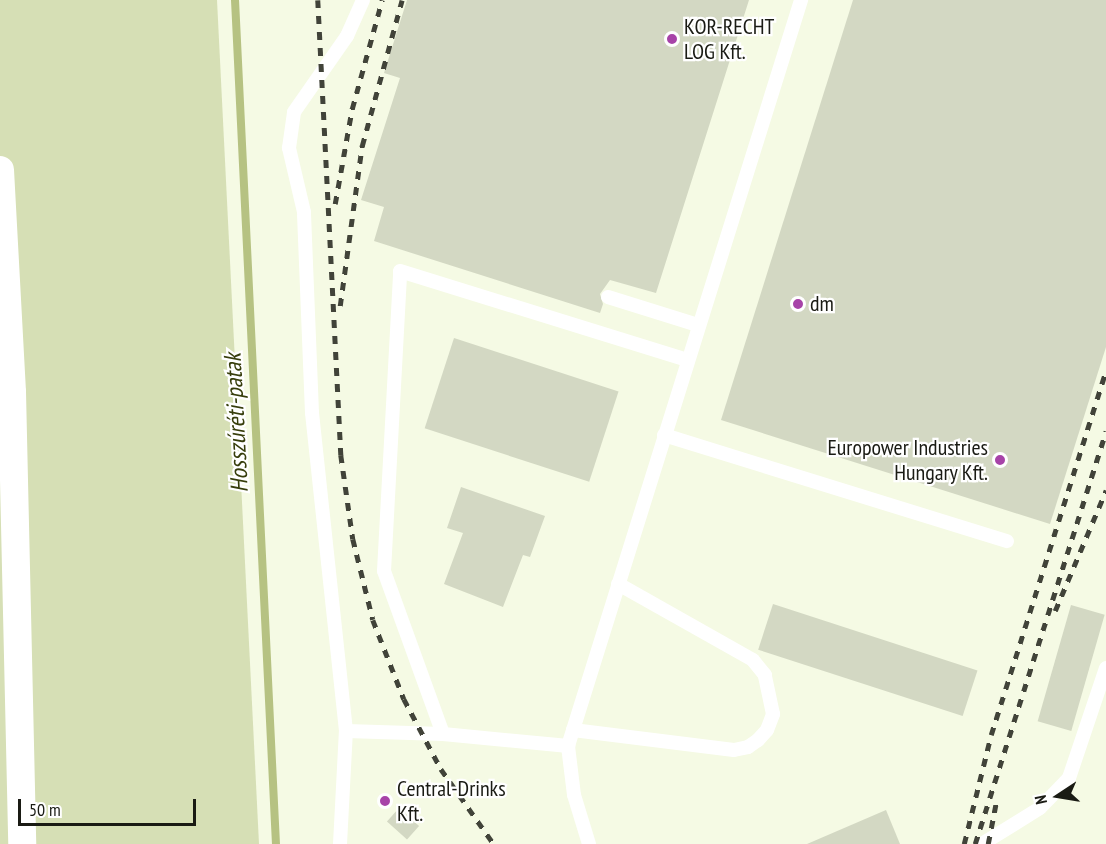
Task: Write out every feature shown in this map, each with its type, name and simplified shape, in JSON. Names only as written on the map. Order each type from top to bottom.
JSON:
[{"type":"street","points":[[0,171],[12,392],[22,844]]},
{"type":"lane","points":[[340,844],[346,730],[312,413],[304,212],[289,148],[294,112],[347,36],[363,0]]},
{"type":"lane","points":[[589,844],[574,795],[568,746],[801,0]]},
{"type":"lane","points":[[443,734],[384,571],[400,271],[687,360]]},
{"type":"lane","points":[[608,297],[698,325]]},
{"type":"lane","points":[[664,435],[1007,541]]},
{"type":"lane","points":[[573,730],[734,750],[748,747],[758,740],[767,730],[773,714],[765,675],[753,660],[618,584]]},
{"type":"lane","points":[[982,844],[1040,808],[1069,778],[1106,668]]},
{"type":"lane","points":[[346,730],[443,734],[568,746]]},
{"type":"green space","points":[[0,0],[217,0],[259,844],[0,844]]},
{"type":"building","points":[[407,0],[749,0],[656,293],[610,280],[600,294],[603,304],[600,313],[374,241],[384,207],[361,200],[400,78],[384,73]]},
{"type":"building","points":[[853,0],[1106,0],[1106,347],[1050,524],[721,420]]},
{"type":"building","points":[[454,338],[619,391],[589,482],[425,428]]},
{"type":"building","points":[[461,487],[545,516],[530,557],[523,555],[503,607],[444,584],[463,533],[447,528]]},
{"type":"building","points":[[773,604],[977,670],[963,716],[758,650]]},
{"type":"building","points":[[1071,605],[1105,615],[1071,731],[1038,721]]},
{"type":"building","points":[[399,808],[419,826],[407,839],[387,821]]},
{"type":"building","points":[[886,810],[900,844],[807,844]]},
{"type":"waterway","name":"Hosszúréti-patak","points":[[235,0],[276,844]]},
{"type":"railway","points":[[318,0],[341,455],[353,539],[373,620],[404,699],[441,769],[494,844]]},
{"type":"railway","points":[[335,204],[352,109],[382,0]]},
{"type":"railway","points":[[340,306],[362,146],[402,0]]},
{"type":"railway","points":[[964,844],[991,735],[1106,371]]},
{"type":"railway","points":[[975,844],[1106,431]]},
{"type":"railway","points":[[1055,611],[1106,490]]},
{"type":"railway","points":[[988,844],[996,803]]},
{"type":"place","name":"KOR-RECHT LOG Kft.","points":[[672,39]]},
{"type":"place","name":"dm","points":[[798,304]]},
{"type":"place","name":"Europower Industries Hungary Kft.","points":[[1000,460]]},
{"type":"place","name":"Central-Drinks Kft.","points":[[385,801]]}]
